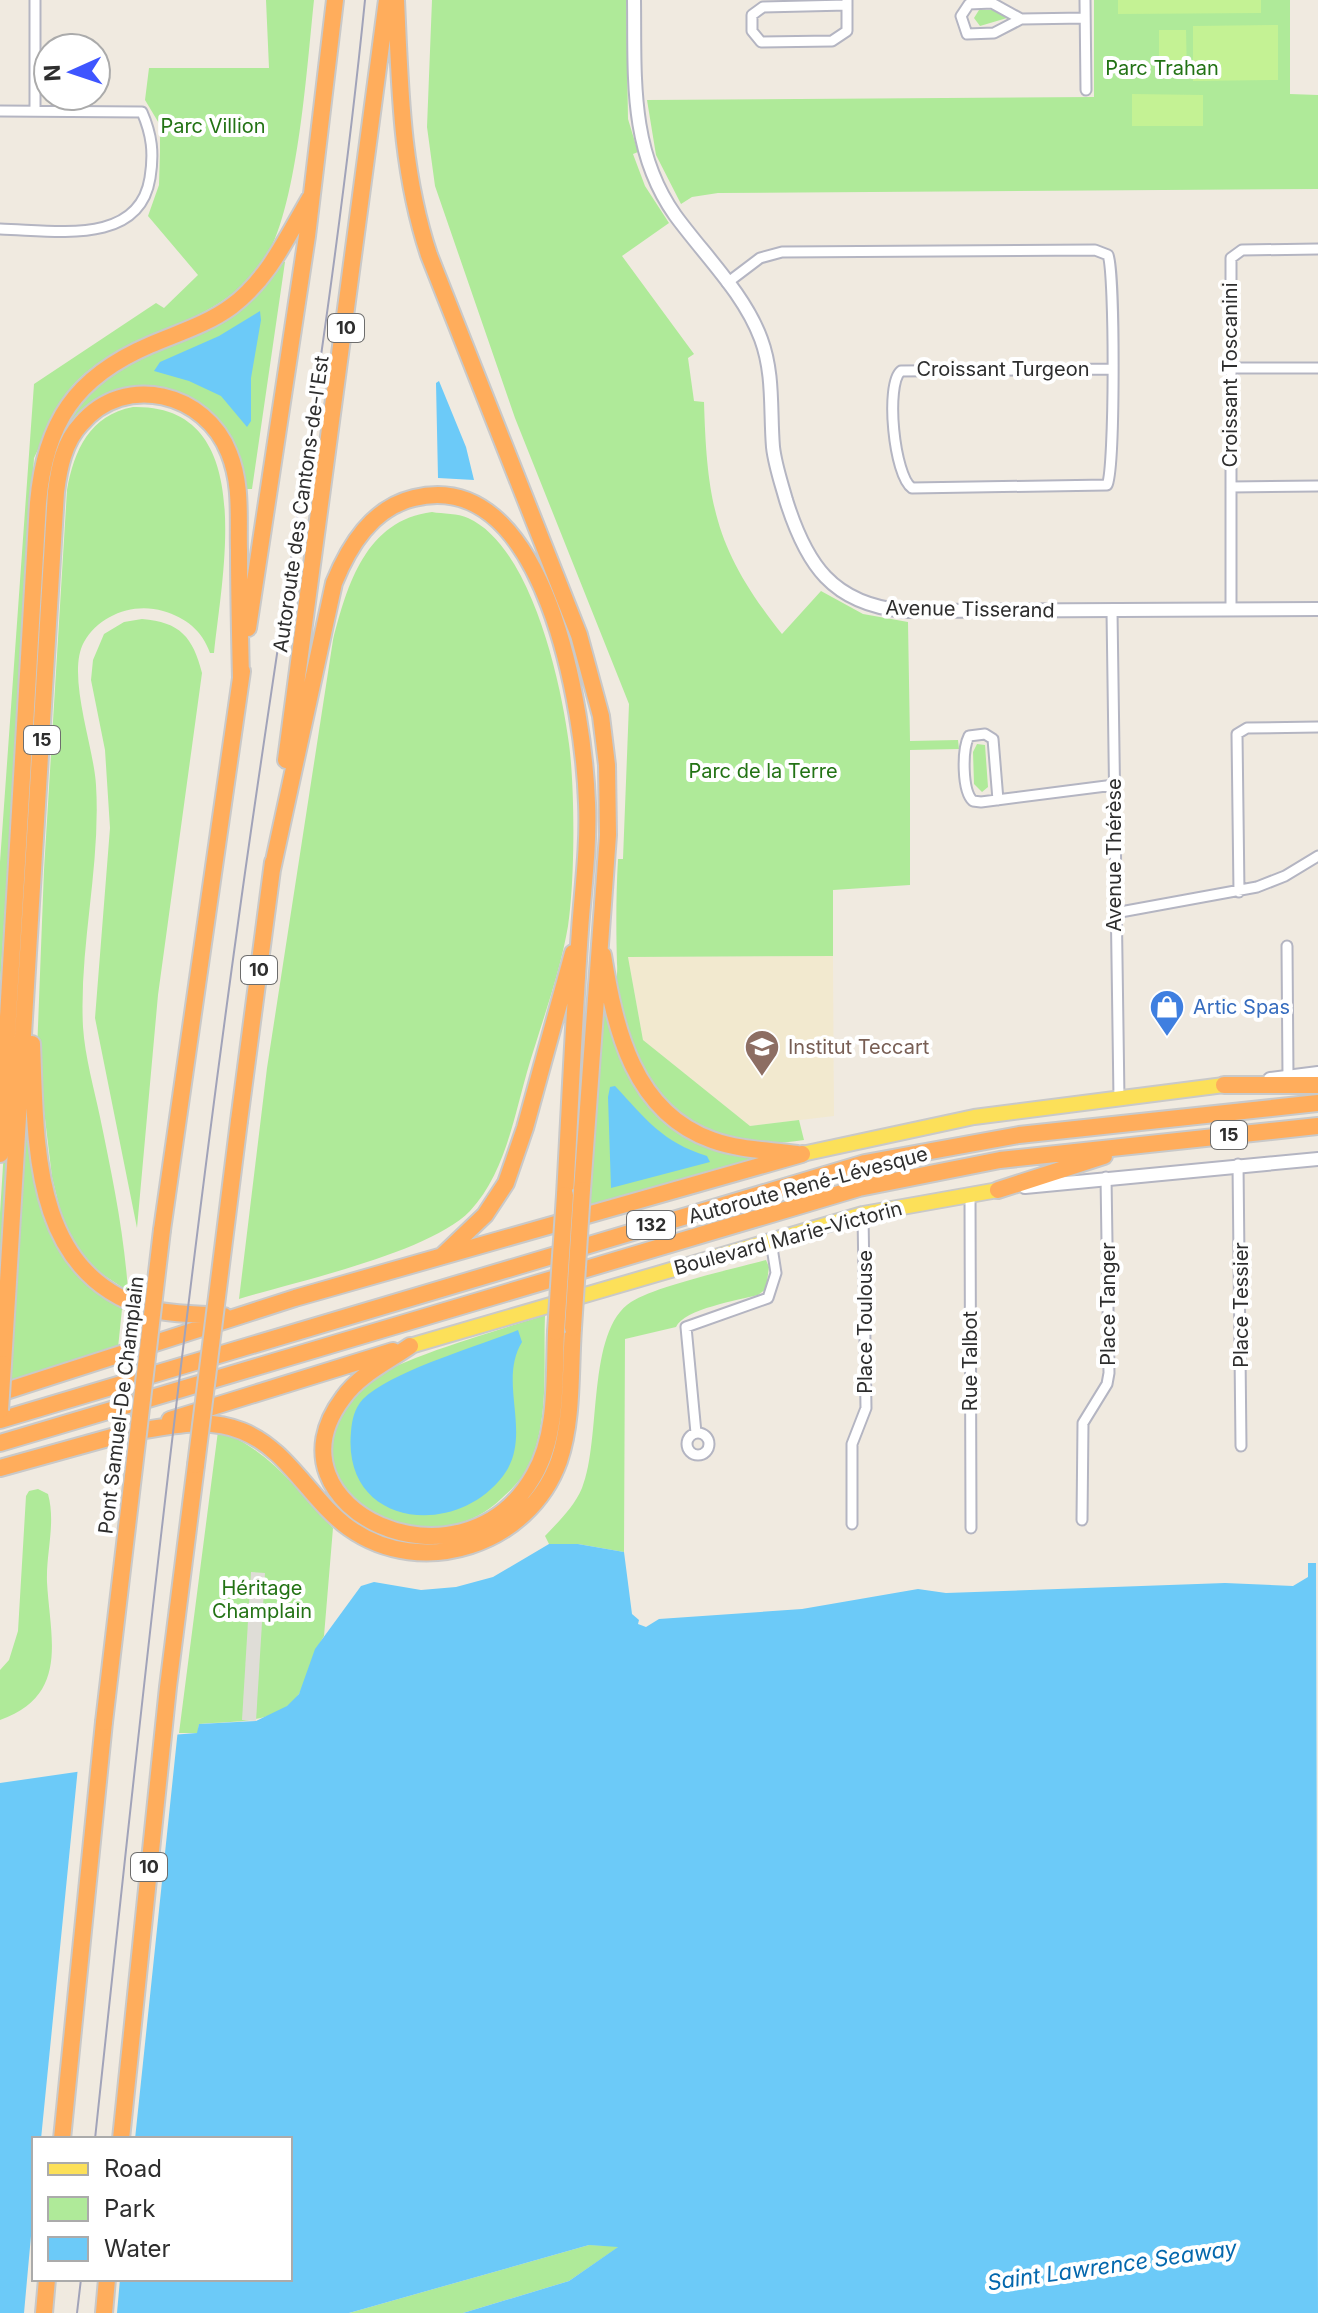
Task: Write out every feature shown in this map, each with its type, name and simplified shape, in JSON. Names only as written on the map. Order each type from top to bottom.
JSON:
[{"type":"highway","name":"Autoroute des Cantons-de-l'Est","points":[[241,679],[313,193],[335,0]]},
{"type":"highway","name":"Autoroute des Cantons-de-l'Est","points":[[272,870],[387,0]]},
{"type":"highway","points":[[396,0],[401,120],[414,205],[429,255],[579,635],[598,701],[608,790],[601,940],[594,981],[582,1190],[549,1430],[534,1475],[514,1501],[489,1520],[464,1531],[437,1536],[395,1532],[362,1518],[340,1494],[326,1461],[329,1423],[344,1396],[362,1378],[410,1346]]},
{"type":"highway","points":[[0,1154],[38,503],[52,434],[74,396],[105,369],[216,316],[248,293],[270,268],[313,193]]},
{"type":"highway","name":"15","points":[[29,967],[58,479],[65,451],[76,430],[91,413],[110,401],[145,393],[178,400],[204,416],[226,446],[239,500],[241,679]]},
{"type":"highway","points":[[128,1433],[201,1423],[237,1429],[273,1450],[328,1510],[360,1535],[410,1552],[460,1549],[494,1536],[515,1522],[540,1496],[553,1474],[565,1437],[565,1195],[587,848],[586,778],[574,694],[562,648],[534,573],[514,537],[488,512],[453,497],[419,497],[387,510],[360,534],[340,567],[272,870]]},
{"type":"highway","name":"Pont Samuel-De Champlain","points":[[62,2137],[104,1722],[151,1318],[241,679]]},
{"type":"highway","name":"10","points":[[121,2137],[168,1687],[272,870]]},
{"type":"highway","points":[[443,1255],[490,1209],[512,1168],[580,928]]},
{"type":"highway","points":[[601,940],[622,1043],[635,1071],[659,1104],[679,1121],[710,1139],[802,1154]]},
{"type":"highway","points":[[29,967],[40,1164],[50,1210],[66,1246],[92,1277],[127,1300],[166,1312],[234,1317]]},
{"type":"highway","points":[[0,1410],[29,967]]},
{"type":"highway","points":[[0,1064],[6,1038]]},
{"type":"highway","points":[[1224,1085],[1318,1085]]},
{"type":"highway","name":"Autoroute René-Lévesque","points":[[0,1420],[865,1163],[1019,1135],[1318,1103]]},
{"type":"highway","name":"Autoroute René-Lévesque","points":[[0,1443],[859,1188],[1000,1160],[1318,1126]]},
{"type":"highway","points":[[998,1190],[1140,1145]]},
{"type":"highway","points":[[0,1393],[234,1317],[802,1154]]},
{"type":"highway","points":[[0,1468],[128,1433],[410,1346]]},
{"type":"highway","points":[[44,2313],[47,2281]]},
{"type":"highway","points":[[104,2313],[107,2281]]},
{"type":"main road","points":[[802,1154],[942,1122],[1224,1085]]},
{"type":"main road","name":"Boulevard Marie-Victorin","points":[[410,1346],[863,1214],[998,1190]]},
{"type":"street","points":[[35,0],[35,32]]},
{"type":"street","name":"Avenue Tisserand","points":[[634,0],[636,108],[645,157],[670,207],[755,326],[767,358],[774,455],[796,529],[811,561],[835,586],[873,606],[904,611],[1318,609]]},
{"type":"street","points":[[1085,0],[1086,90]]},
{"type":"street","points":[[847,3],[847,31],[832,41],[761,42],[752,31],[752,15],[763,7],[847,3]]},
{"type":"street","points":[[1021,19],[992,3],[969,4],[961,16],[967,34],[994,33],[1021,19],[1085,18]]},
{"type":"street","points":[[0,111],[32,111]]},
{"type":"street","points":[[0,229],[107,228],[132,215],[147,200],[152,134],[142,112],[112,112]]},
{"type":"street","name":"Croissant Toscanini","points":[[1231,610],[1232,255],[1242,250],[1318,249]]},
{"type":"street","name":"Croissant Turgeon","points":[[727,283],[760,258],[782,252],[1101,251],[1110,259],[1112,369],[1112,468],[1107,485],[917,489],[905,482],[894,428],[894,379],[901,371],[1112,369]]},
{"type":"street","points":[[1230,368],[1318,368]]},
{"type":"street","name":"Croissant Toscanini","points":[[1231,487],[1318,486]]},
{"type":"street","name":"Avenue Thérèse","points":[[1112,611],[1119,1099]]},
{"type":"street","points":[[1239,892],[1237,734],[1247,728],[1318,727]]},
{"type":"street","points":[[998,800],[993,739],[988,735],[969,736],[966,745],[968,796],[977,802],[998,800],[1114,785]]},
{"type":"street","points":[[1115,913],[1239,892],[1285,876],[1318,856]]},
{"type":"street","points":[[1287,946],[1288,1076]]},
{"type":"street","points":[[1224,1085],[1318,1073]]},
{"type":"street","name":"Boulevard Marie-Victorin","points":[[998,1190],[1238,1164],[1318,1159]]},
{"type":"street","name":"Place Tessier","points":[[1238,1164],[1241,1446]]},
{"type":"street","name":"Place Tanger","points":[[1082,1520],[1083,1423],[1109,1373],[1106,1177]]},
{"type":"street","name":"Rue Talbot","points":[[970,1194],[971,1528]]},
{"type":"street","name":"Place Toulouse","points":[[852,1524],[852,1444],[866,1408],[863,1214]]},
{"type":"street","points":[[696,1433],[686,1327],[768,1298],[776,1273],[771,1241]]},
{"type":"shaded area","name":"Institut Teccart","points":[[833,956],[834,1116],[750,1126],[643,1040],[628,957]]},
{"type":"shaded area","points":[[251,1572],[265,1573],[256,1721],[242,1720]]},
{"type":"green space","name":"Parc Villion","points":[[266,0],[314,0],[293,174],[275,239],[263,262],[242,286],[217,304],[107,357],[84,375],[59,404],[34,458],[0,986],[0,862],[34,384],[156,303],[164,308],[198,275],[148,216],[159,185],[160,152],[160,125],[145,100],[149,68],[269,68]]},
{"type":"green space","name":"Parc de la Terre","points":[[432,0],[626,0],[628,119],[638,152],[633,154],[645,186],[669,223],[622,256],[694,354],[688,358],[694,401],[704,402],[708,470],[719,526],[729,551],[742,577],[782,634],[821,591],[863,614],[908,622],[910,741],[958,740],[959,749],[910,750],[910,885],[833,890],[833,956],[628,957],[643,1040],[750,1126],[799,1120],[804,1140],[765,1143],[731,1139],[702,1128],[676,1112],[655,1090],[638,1063],[626,1031],[616,990],[616,912],[618,859],[623,859],[629,704],[515,418],[435,186],[427,127]]},
{"type":"green space","name":"Parc Trahan","points":[[1094,0],[1290,0],[1290,94],[1318,95],[1318,189],[718,193],[692,197],[681,204],[656,155],[647,100],[1094,97]]},
{"type":"green space","points":[[1118,0],[1261,0],[1261,13],[1118,14]]},
{"type":"green space","points":[[979,10],[994,10],[1007,18],[980,26],[974,18]]},
{"type":"green space","points":[[1278,25],[1278,80],[1193,81],[1193,26]]},
{"type":"green space","name":"Parc Trahan","points":[[1159,30],[1186,30],[1187,77],[1159,77]]},
{"type":"green space","points":[[1132,94],[1203,95],[1203,126],[1132,126]]},
{"type":"green space","points":[[281,261],[285,262],[252,489],[244,489],[226,440],[212,415],[196,401],[178,392],[159,387],[120,391],[102,398],[70,423],[65,420],[95,386],[114,372],[244,299],[268,279]]},
{"type":"green space","points":[[133,407],[173,413],[200,433],[216,462],[224,499],[225,539],[214,653],[210,653],[198,631],[186,621],[163,611],[141,608],[118,613],[99,624],[84,642],[79,656],[79,691],[94,769],[97,815],[84,966],[83,1027],[117,1204],[128,1291],[91,1267],[65,1230],[52,1177],[37,1052],[44,870],[67,490],[74,461],[86,436],[106,418]]},
{"type":"green space","points":[[432,512],[464,516],[490,533],[509,556],[526,585],[550,653],[569,744],[573,809],[570,907],[560,962],[500,1163],[482,1197],[470,1211],[451,1226],[394,1253],[239,1299],[267,1068],[333,640],[353,577],[375,542],[409,518]]},
{"type":"green space","points":[[142,619],[166,624],[183,634],[194,650],[202,673],[158,995],[137,1228],[95,1018],[110,828],[105,750],[91,680],[93,660],[104,634],[124,622]]},
{"type":"green space","points":[[977,744],[985,745],[988,787],[982,792],[974,784],[973,752]]},
{"type":"green space","points":[[602,993],[621,1058],[649,1108],[669,1126],[693,1141],[723,1151],[760,1156],[762,1160],[585,1208]]},
{"type":"green space","points":[[11,1039],[16,1040],[0,1320],[0,1213]]},
{"type":"green space","points":[[28,1114],[34,1176],[46,1226],[74,1269],[122,1309],[118,1348],[8,1383],[24,1115]]},
{"type":"green space","points":[[766,1260],[769,1267],[766,1289],[758,1295],[700,1310],[676,1327],[625,1339],[624,1552],[578,1544],[549,1544],[545,1536],[570,1508],[582,1488],[592,1442],[601,1361],[607,1336],[617,1316],[631,1302],[658,1290]]},
{"type":"green space","points":[[545,1315],[540,1430],[527,1470],[506,1495],[467,1521],[425,1529],[404,1528],[383,1522],[348,1499],[333,1471],[333,1439],[344,1409],[364,1385],[378,1375],[423,1355]]},
{"type":"green space","name":"Héritage Champlain","points":[[218,1431],[236,1438],[267,1459],[333,1528],[324,1636],[303,1687],[290,1704],[253,1720],[199,1724],[198,1733],[179,1733]]},
{"type":"green space","points":[[38,1489],[48,1494],[51,1516],[47,1582],[51,1663],[37,1696],[22,1709],[0,1720],[0,1670],[9,1660],[18,1631],[26,1496],[29,1491]]},
{"type":"green space","points":[[589,2245],[620,2246],[569,2281],[463,2313],[349,2313]]},
{"type":"water","points":[[260,311],[251,378],[251,421],[247,427],[221,396],[189,381],[154,371],[160,362],[219,336]]},
{"type":"water","points":[[439,381],[466,447],[474,480],[438,478],[436,383]]},
{"type":"water","points":[[615,1086],[666,1136],[707,1156],[710,1162],[611,1188],[608,1097],[610,1087]]},
{"type":"water","points":[[518,1330],[522,1342],[515,1358],[513,1374],[516,1444],[503,1476],[482,1496],[457,1509],[431,1515],[405,1513],[382,1504],[364,1488],[353,1464],[351,1428],[363,1399],[414,1369]]},
{"type":"water","name":"Saint Lawrence Seaway","points":[[549,1544],[578,1544],[624,1552],[632,1614],[639,1620],[638,1624],[646,1627],[659,1619],[802,1609],[918,1589],[946,1593],[1225,1583],[1293,1586],[1308,1577],[1308,1563],[1316,1563],[1318,2313],[463,2313],[569,2281],[618,2247],[589,2245],[349,2313],[0,2313],[0,1783],[97,1769],[145,1737],[197,1733],[199,1724],[256,1721],[287,1706],[299,1694],[315,1649],[361,1586],[374,1582],[421,1590],[456,1587],[493,1577]]},
{"type":"pier","points":[[178,1729],[135,2137],[41,2137],[78,1767],[96,1765],[144,1734]]},
{"type":"pier","points":[[32,2225],[32,2281],[120,2281],[117,2313],[24,2313]]},
{"type":"tram line","points":[[95,2137],[144,1682],[198,1226],[254,808],[338,231],[365,0]]},
{"type":"tram line","points":[[77,2313],[81,2281]]},
{"type":"place","name":"Artic Spas","points":[[1167,1038]]},
{"type":"place","name":"Institut Teccart","points":[[762,1078]]}]
